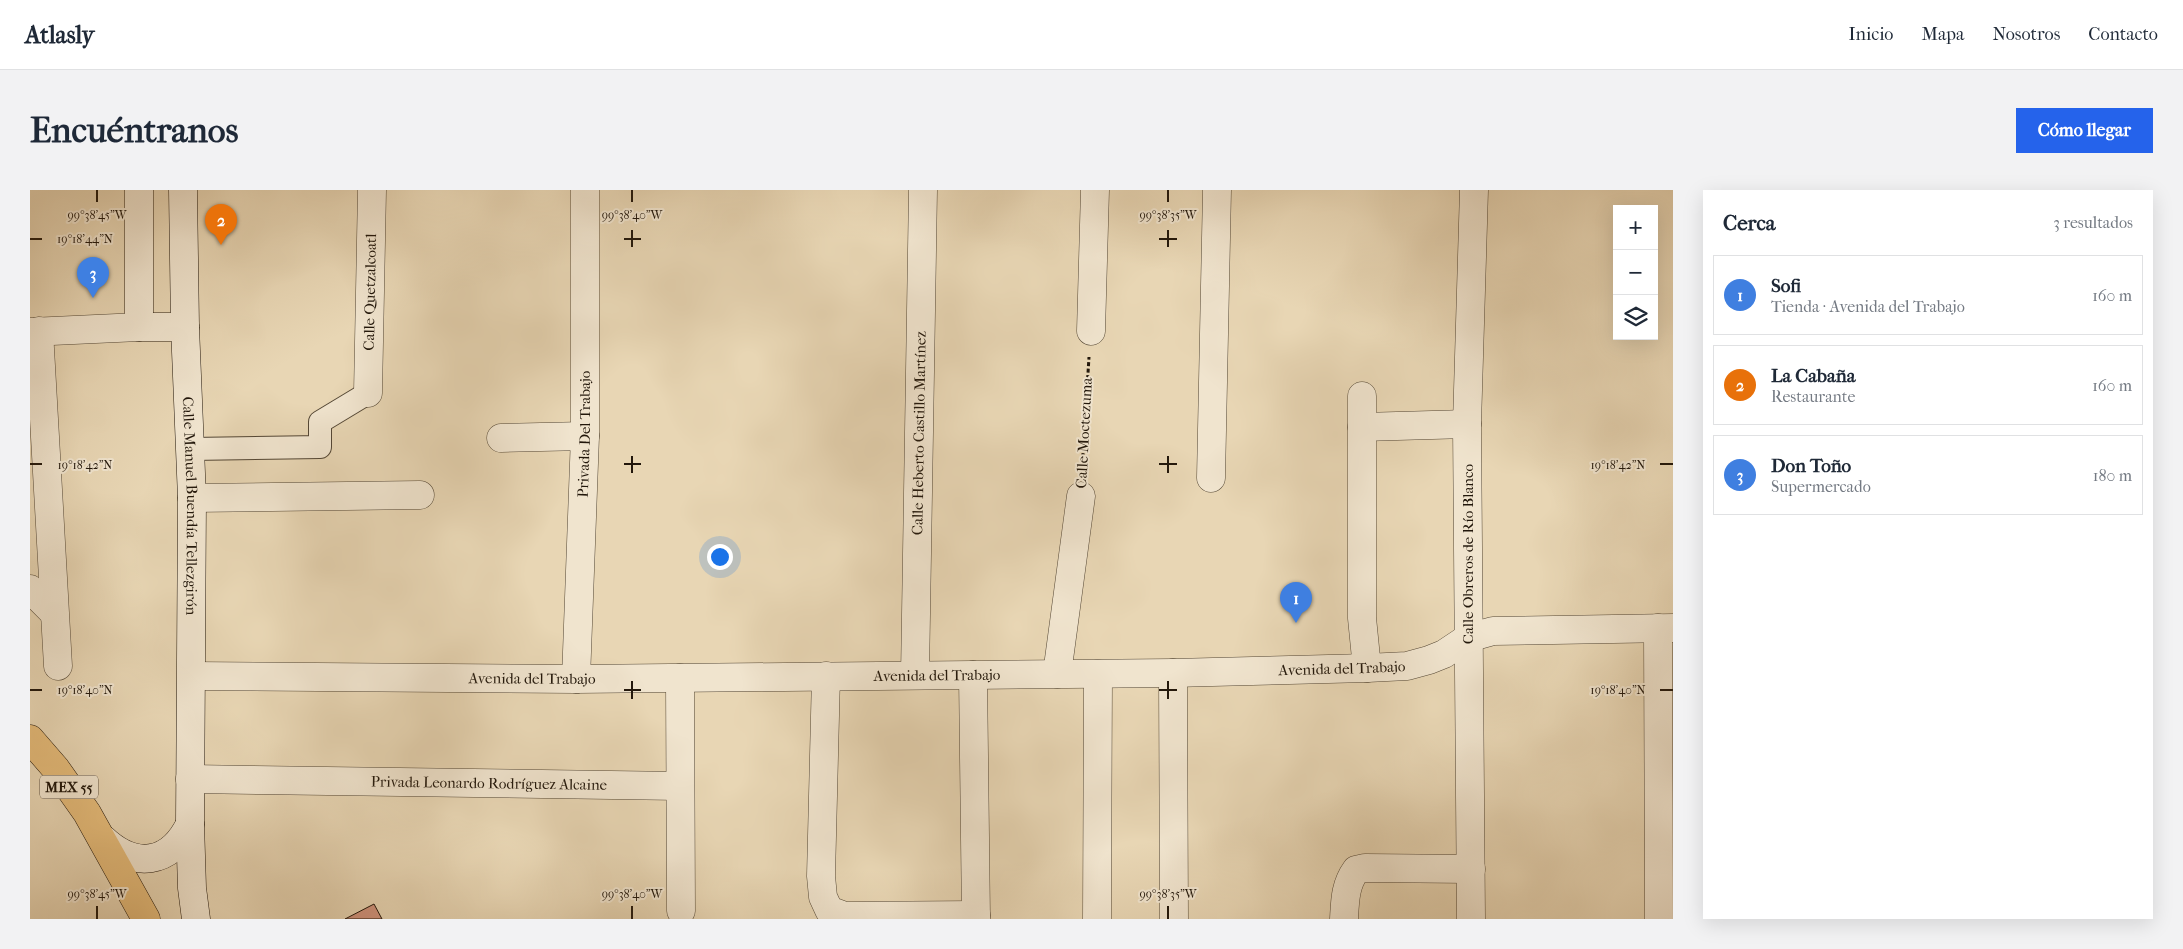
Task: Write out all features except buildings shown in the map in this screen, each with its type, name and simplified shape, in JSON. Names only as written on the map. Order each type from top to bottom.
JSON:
[{"type":"highway","name":"MEX 55","points":[[30,739],[72,790],[103,838],[146,919]]},
{"type":"street","points":[[139,190],[139,327]]},
{"type":"street","name":"Calle Manuel Buendía Tellezgirón","points":[[183,190],[185,327],[192,498],[190,824],[192,888],[196,919]]},
{"type":"street","name":"Calle Quetzalcoatl","points":[[368,393],[372,190]]},
{"type":"street","name":"Privada Del Trabajo","points":[[576,678],[585,436],[585,190]]},
{"type":"street","name":"Calle Heberto Castillo Martínez","points":[[915,675],[923,190]]},
{"type":"street","points":[[1091,331],[1095,190]]},
{"type":"street","points":[[1211,478],[1217,190]]},
{"type":"street","name":"Calle Obreros de Río Blanco","points":[[1471,919],[1467,424],[1474,190]]},
{"type":"street","points":[[58,666],[38,445],[34,332],[139,327],[185,327]]},
{"type":"street","points":[[191,449],[320,448],[320,422],[368,393]]},
{"type":"street","points":[[1362,396],[1362,618],[1367,668]]},
{"type":"street","points":[[1362,427],[1467,424]]},
{"type":"street","points":[[501,438],[585,436]]},
{"type":"street","points":[[192,498],[420,495]]},
{"type":"street","name":"Calle Moctezuma","points":[[1057,674],[1080,496]]},
{"type":"street","points":[[30,589],[54,613]]},
{"type":"street","points":[[1659,919],[1666,628]]},
{"type":"street","name":"Avenida del Trabajo","points":[[192,676],[680,678],[1174,673],[1367,668],[1407,666],[1429,660],[1444,654],[1468,638],[1493,631],[1666,628]]},
{"type":"street","points":[[1174,673],[1174,919]]},
{"type":"street","points":[[1097,919],[1098,674]]},
{"type":"street","points":[[826,676],[821,876],[823,897],[829,910],[845,916],[976,917],[973,675]]},
{"type":"street","points":[[680,678],[681,911]]},
{"type":"street","name":"Privada Leonardo Rodríguez Alcaine","points":[[190,779],[680,786]]},
{"type":"street","points":[[103,838],[115,850],[124,855],[144,859],[168,852],[181,838],[190,824]]},
{"type":"street","points":[[1344,919],[1346,891],[1350,878],[1356,870],[1366,868],[1471,869]]},
{"type":"path","name":"Calle Moctezuma","points":[[1080,496],[1091,331]]},
{"type":"place","name":"La Cabaña","points":[[221,245]]},
{"type":"place","name":"Don Toño","points":[[93,298]]},
{"type":"place","name":"Sofi","points":[[1296,623]]}]
